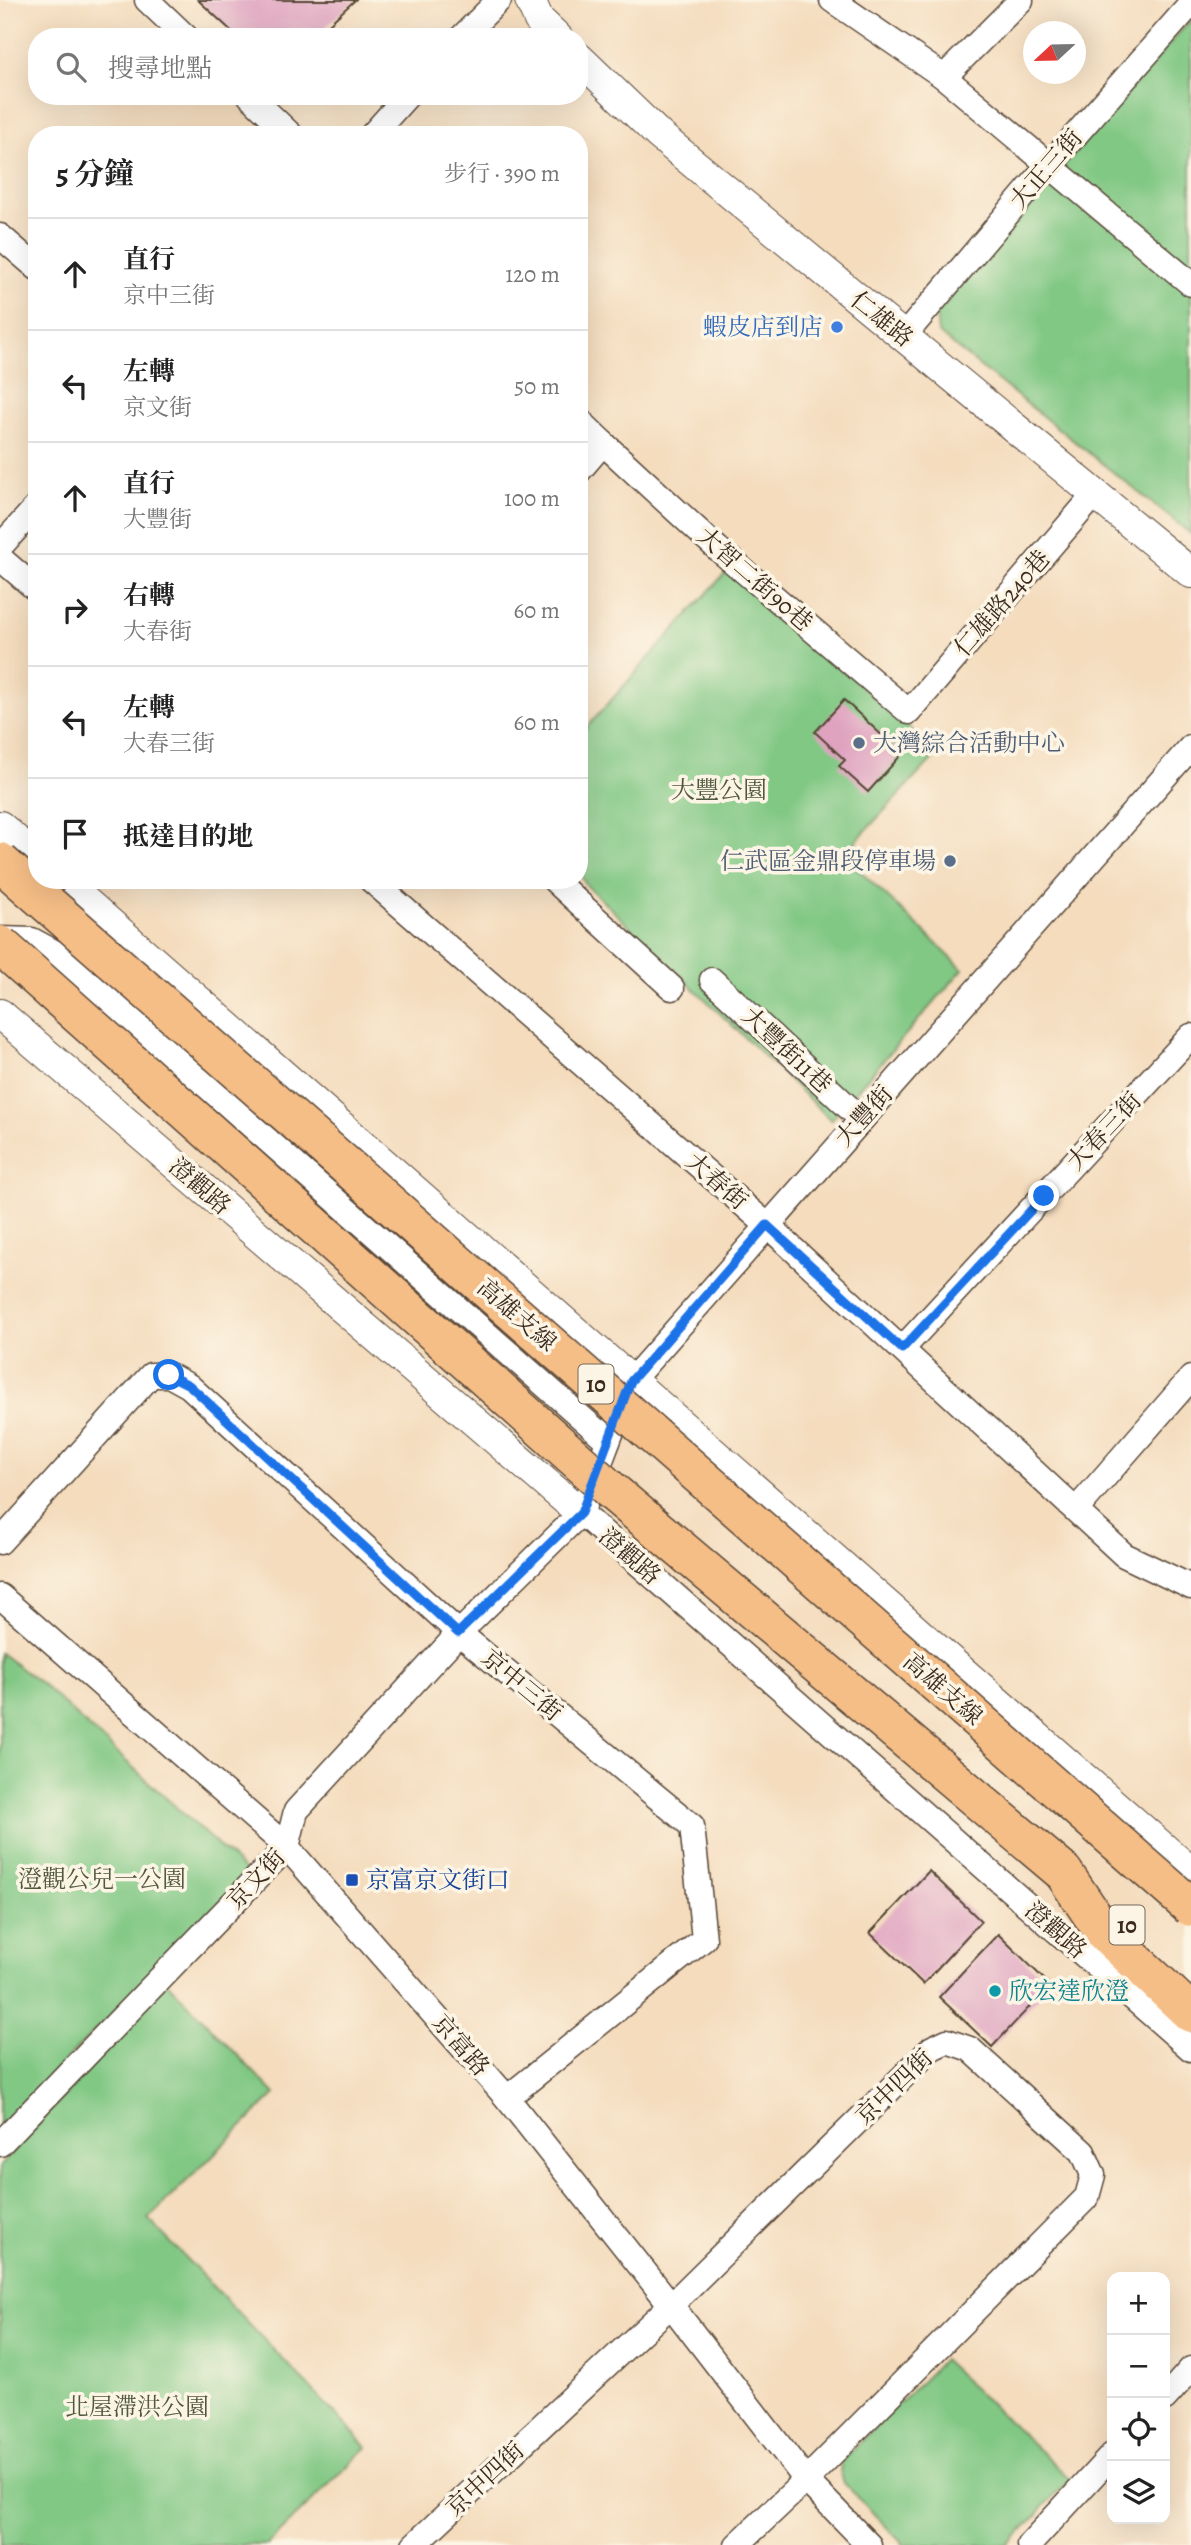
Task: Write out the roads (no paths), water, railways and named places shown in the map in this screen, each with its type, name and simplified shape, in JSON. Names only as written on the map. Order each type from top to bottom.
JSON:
[{"type":"highway","name":"高雄支線","points":[[0,862],[28,887]]},
{"type":"highway","name":"高雄支線","points":[[31,889],[1191,1907]]},
{"type":"highway","name":"10","points":[[0,946],[614,1493],[1191,1978]]},
{"type":"highway","points":[[1063,1872],[1103,1931],[1191,2013]]},
{"type":"street","points":[[147,0],[177,28]]},
{"type":"street","points":[[471,28],[499,0]]},
{"type":"street","points":[[530,0],[540,20],[548,28]]},
{"type":"street","points":[[832,0],[944,77],[1191,284]]},
{"type":"street","points":[[944,77],[1021,0]]},
{"type":"street","name":"大正三街","points":[[904,337],[1049,165],[1191,4]]},
{"type":"street","name":"仁雄路","points":[[588,67],[659,135],[1191,573]]},
{"type":"street","points":[[259,105],[282,126]]},
{"type":"street","points":[[380,126],[399,105]]},
{"type":"street","points":[[0,236],[28,260]]},
{"type":"street","name":"大智二街90巷","points":[[588,429],[718,549],[909,712]]},
{"type":"street","points":[[588,460],[603,443]]},
{"type":"street","name":"仁雄路240巷","points":[[909,712],[1096,493]]},
{"type":"street","points":[[0,547],[28,516]]},
{"type":"street","points":[[0,558],[28,582]]},
{"type":"street","name":"大豐街","points":[[581,1513],[631,1381],[1191,747]]},
{"type":"street","points":[[0,826],[28,851]]},
{"type":"street","points":[[71,889],[1191,1872]]},
{"type":"street","name":"大春街","points":[[381,889],[767,1225],[1124,1555],[1191,1587]]},
{"type":"street","points":[[564,889],[673,988]]},
{"type":"street","points":[[0,939],[33,940],[56,953],[608,1441]]},
{"type":"street","name":"大豐街11巷","points":[[712,981],[861,1119]]},
{"type":"street","name":"澄觀路","points":[[0,1013],[581,1513],[1191,2049]]},
{"type":"street","name":"大春三街","points":[[902,1349],[1191,1036]]},
{"type":"street","name":"京中三街","points":[[0,1542],[151,1375],[169,1375],[189,1385],[458,1633],[692,1826],[704,1939],[507,2098]]},
{"type":"street","points":[[1076,1510],[1191,1378]]},
{"type":"street","name":"京文街","points":[[0,2144],[288,1847],[296,1811],[458,1633],[581,1513]]},
{"type":"street","name":"京富路","points":[[0,1596],[288,1847],[507,2098],[806,2480],[869,2545]]},
{"type":"street","name":"京中四街","points":[[414,2545],[671,2305],[932,2048],[947,2041],[970,2049],[1083,2152],[1093,2175],[1087,2197],[806,2480],[737,2545]]},
{"type":"street","points":[[1170,2392],[1191,2369]]},
{"type":"street","points":[[1029,2545],[1107,2460]]},
{"type":"place","name":"蝦皮店到店","points":[[837,327]]},
{"type":"place","name":"大灣綜合活動中心","points":[[859,743]]},
{"type":"place","name":"仁武區金鼎段停車場","points":[[950,861]]},
{"type":"place","name":"京富京文街口","points":[[352,1880]]},
{"type":"place","name":"欣宏達欣澄","points":[[995,1991]]},
{"type":"park label","name":"大豐公園","points":[[719,790]]},
{"type":"park label","name":"澄觀公兒一公園","points":[[102,1879]]},
{"type":"park label","name":"北屋滯洪公園","points":[[137,2407]]}]
